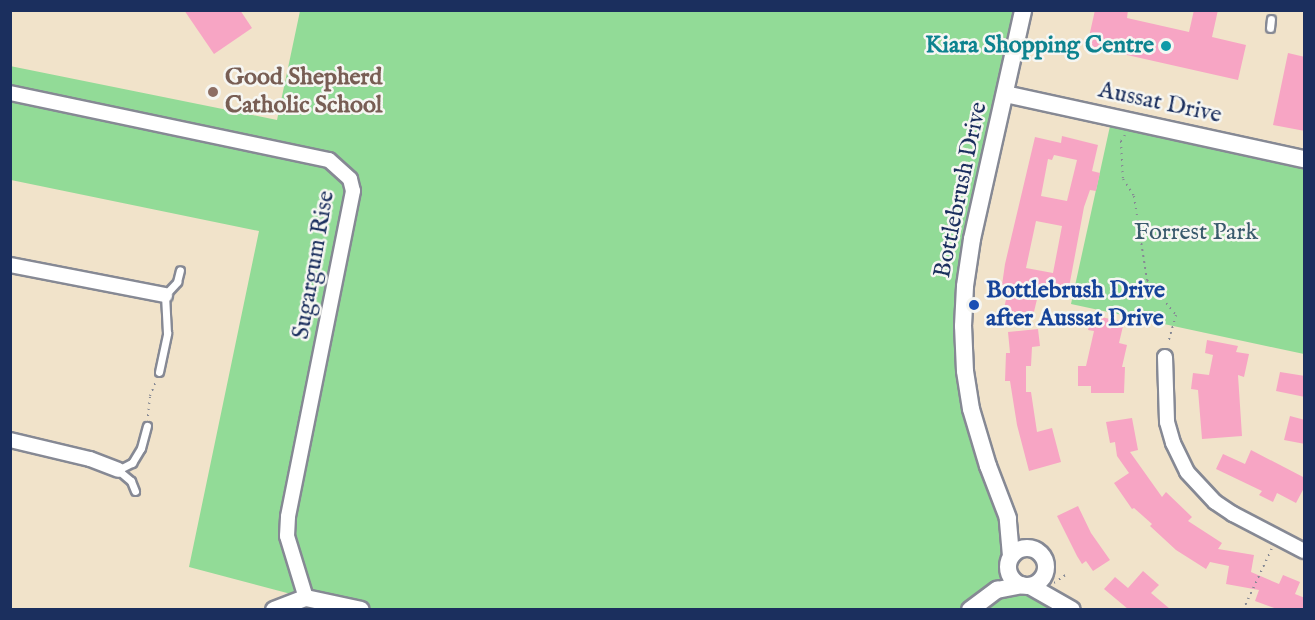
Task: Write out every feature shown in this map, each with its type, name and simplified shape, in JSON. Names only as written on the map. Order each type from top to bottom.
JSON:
[{"type":"street","name":"Bottlebrush Drive","points":[[1010,563],[1008,518],[988,466],[971,409],[963,326],[965,286],[972,239],[1023,10]]},
{"type":"street","name":"Sugargum Rise","points":[[10,93],[328,160],[350,179],[353,191],[288,517],[287,536],[306,598]]},
{"type":"street","name":"Aussat Drive","points":[[1005,94],[1305,159]]},
{"type":"street","points":[[10,265],[165,295]]},
{"type":"street","points":[[1165,357],[1167,422],[1173,443],[1187,472],[1215,502],[1277,537],[1303,546]]},
{"type":"street","points":[[10,440],[90,459],[118,470]]},
{"type":"street","name":"Bottlebrush Drive","points":[[1008,518],[1036,550]]},
{"type":"street","points":[[970,609],[996,590],[1010,563],[1022,548],[1036,550],[1044,558],[1046,570],[1069,607]]},
{"type":"street","points":[[1010,563],[1014,580],[1069,607]]},
{"type":"street","points":[[996,590],[1039,582],[1046,570]]},
{"type":"street","points":[[274,609],[306,598],[361,609]]},
{"type":"lane","points":[[1270,28],[1271,19]]},
{"type":"lane","points":[[159,372],[167,333],[165,295],[177,282],[180,270]]},
{"type":"lane","points":[[135,491],[131,481],[118,470],[132,463],[141,448],[147,426]]},
{"type":"path","points":[[1132,121],[1121,141],[1123,179],[1134,196],[1147,280],[1176,315],[1165,357]]},
{"type":"path","points":[[147,426],[150,396],[159,372]]},
{"type":"path","points":[[1243,609],[1277,537]]},
{"type":"green space","points":[[1016,10],[963,326],[988,466],[1009,561],[1008,569],[997,590],[1030,584],[1072,609],[361,610],[189,567],[259,231],[11,180],[10,66],[277,120],[300,11]]},
{"type":"green space","name":"Forrest Park","points":[[1112,117],[1304,159],[1304,354],[1071,304]]},
{"type":"building","points":[[184,10],[240,10],[252,28],[214,54]]},
{"type":"building","name":"Kiara Shopping Centre","points":[[1095,10],[1128,10],[1127,18],[1189,32],[1194,10],[1218,10],[1212,37],[1246,45],[1238,80],[1087,46]]},
{"type":"building","points":[[1288,53],[1305,57],[1305,131],[1273,125]]},
{"type":"building","points":[[1062,136],[1098,145],[1092,171],[1100,173],[1096,191],[1090,190],[1084,207],[1067,298],[1039,291],[1032,320],[1003,313],[1009,286],[1002,285],[1005,264],[1035,137],[1061,143]],"holes":[[[1054,155],[1077,160],[1067,201],[1041,196],[1048,159],[1052,160]],[[1036,221],[1062,226],[1053,273],[1026,268]]]},
{"type":"building","points":[[1092,315],[1124,322],[1119,343],[1127,345],[1122,367],[1125,367],[1124,393],[1091,393],[1091,386],[1078,386],[1078,366],[1086,366],[1094,331],[1088,330]]},
{"type":"building","points":[[1038,329],[1040,346],[1032,347],[1031,366],[1026,366],[1026,392],[1031,392],[1037,432],[1052,428],[1061,462],[1029,471],[1017,425],[1010,381],[1005,381],[1006,353],[1010,353],[1008,332]]},
{"type":"building","points":[[1207,340],[1238,346],[1236,352],[1249,354],[1244,377],[1238,375],[1242,436],[1202,439],[1198,390],[1191,389],[1193,373],[1209,375],[1213,355],[1205,353]]},
{"type":"building","points":[[1280,372],[1305,376],[1305,397],[1276,391]]},
{"type":"building","points":[[1290,416],[1305,420],[1305,444],[1284,440]]},
{"type":"building","points":[[1132,418],[1138,450],[1130,452],[1162,497],[1166,492],[1192,517],[1188,521],[1222,543],[1218,549],[1254,555],[1251,572],[1279,584],[1283,575],[1300,582],[1295,594],[1305,598],[1305,609],[1277,609],[1255,601],[1259,590],[1226,584],[1229,566],[1210,562],[1206,569],[1176,550],[1150,526],[1152,524],[1134,508],[1132,509],[1114,483],[1129,473],[1117,456],[1115,442],[1110,443],[1106,422]]},
{"type":"building","points":[[1251,450],[1305,478],[1305,486],[1296,503],[1277,493],[1273,502],[1259,495],[1262,491],[1216,469],[1223,454],[1245,464]]},
{"type":"building","points":[[1078,506],[1091,533],[1110,560],[1093,571],[1086,561],[1082,564],[1057,516]]},
{"type":"building","points":[[1143,571],[1159,585],[1151,593],[1170,609],[1128,609],[1104,589],[1115,577],[1128,588]]},
{"type":"place","name":"Kiara Shopping Centre","points":[[1166,46]]},
{"type":"place","name":"Good Shepherd Catholic School","points":[[213,92]]},
{"type":"place","name":"Bottlebrush Drive after Aussat Drive","points":[[974,305]]}]
